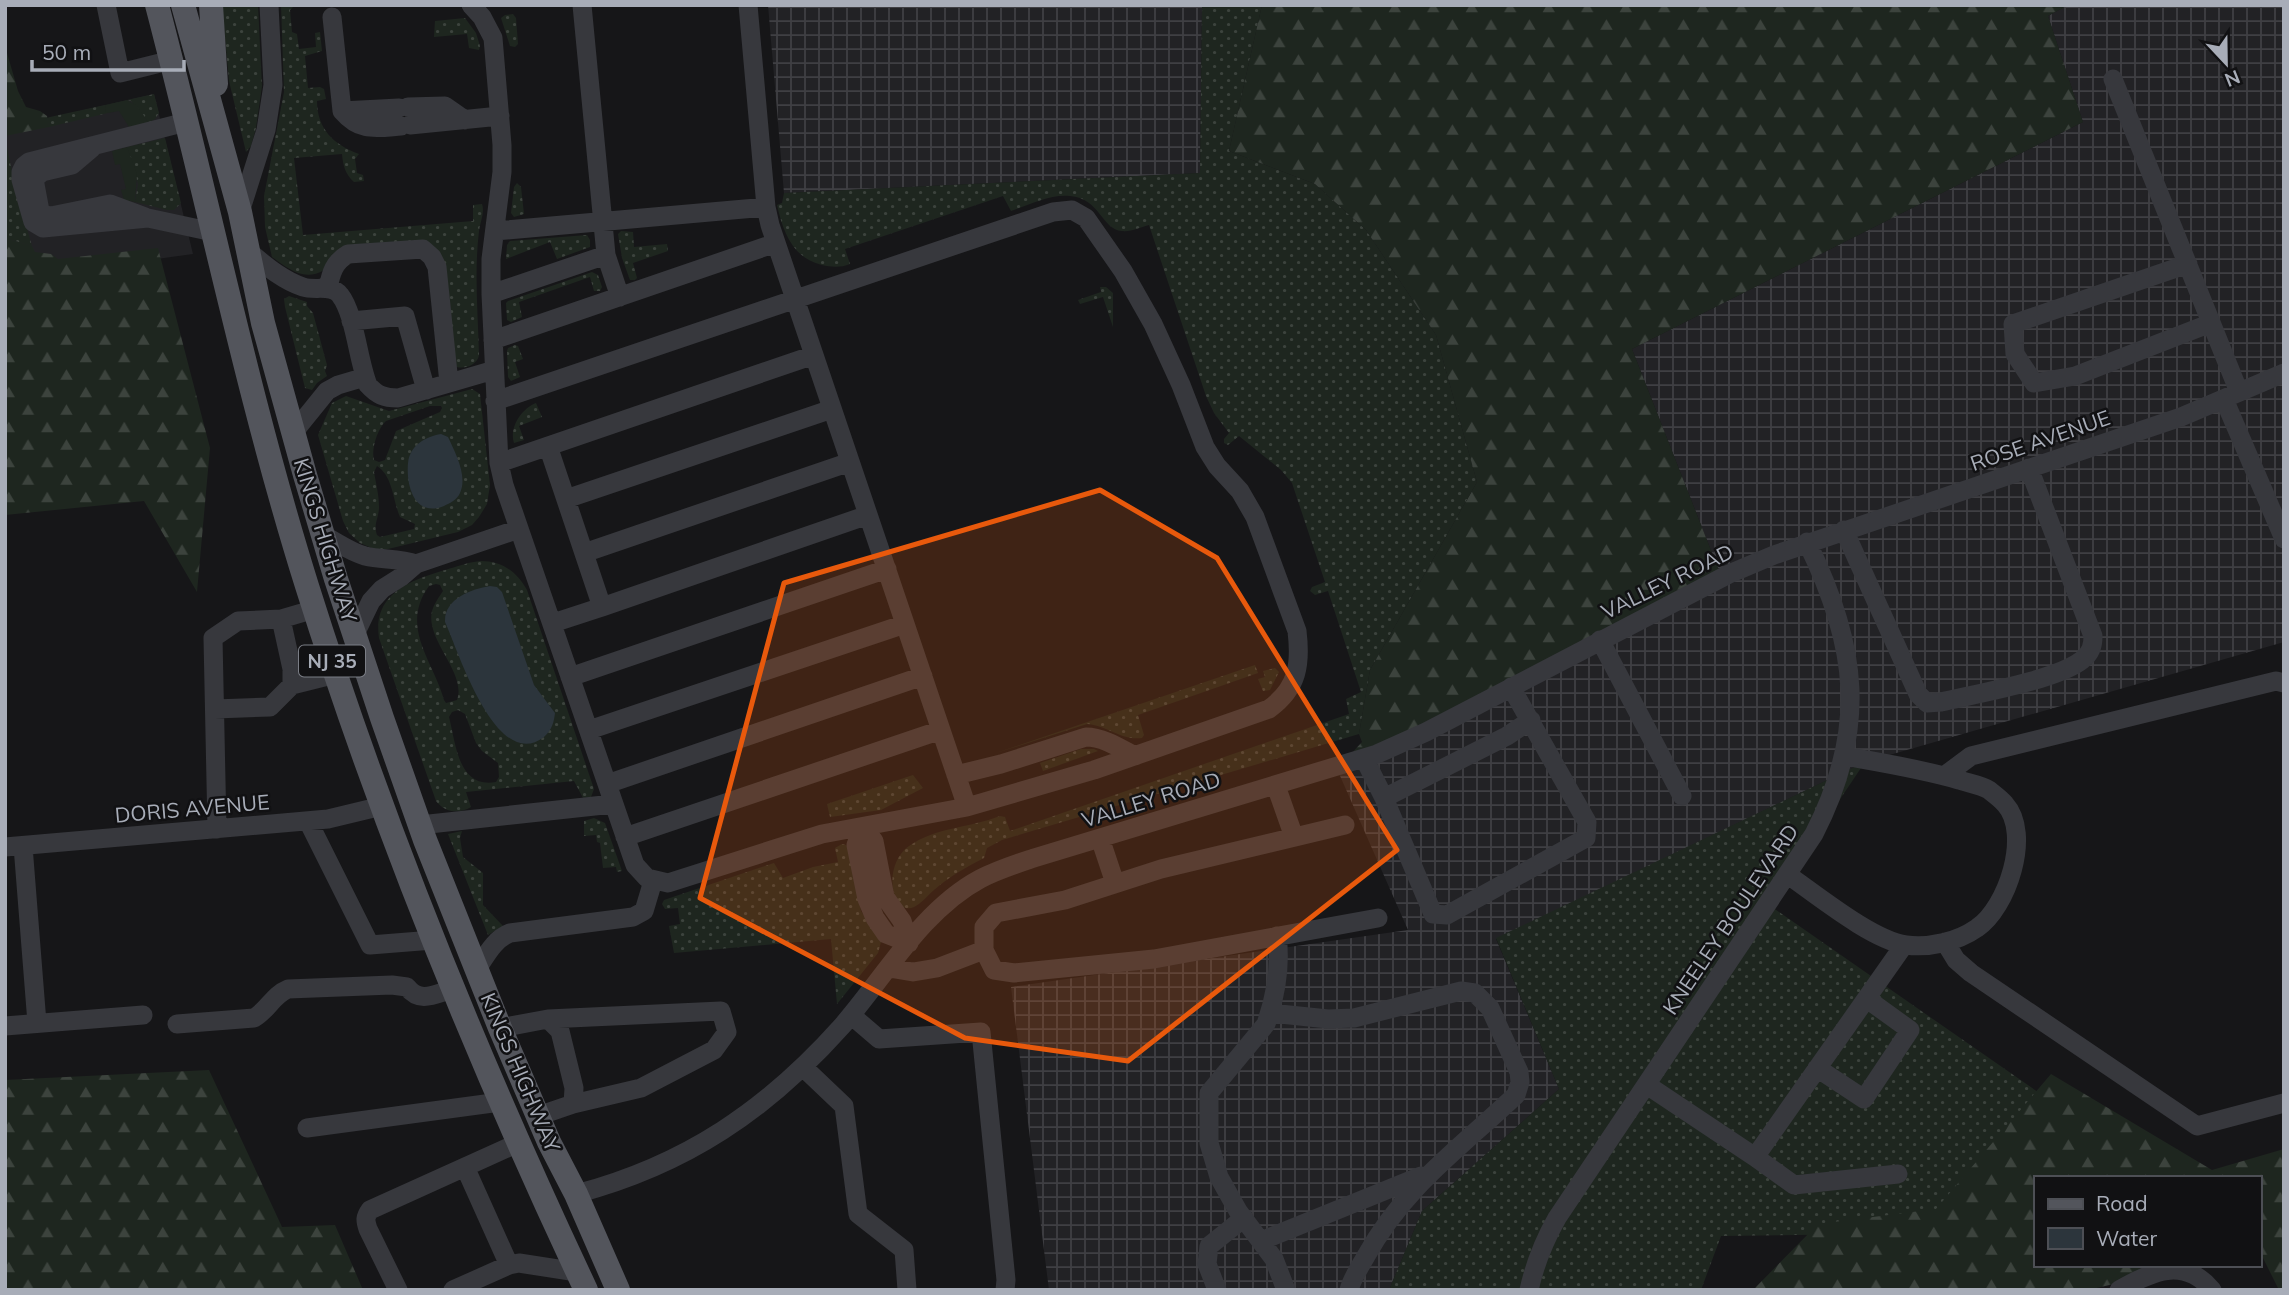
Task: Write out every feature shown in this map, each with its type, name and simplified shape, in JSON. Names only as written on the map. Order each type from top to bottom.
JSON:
[{"type":"main road","name":"KINGS HIGHWAY","points":[[157,5],[253,400],[315,609],[382,806],[433,940],[500,1102],[582,1281]]},
{"type":"main road","name":"KINGS HIGHWAY","points":[[183,5],[240,212],[263,323],[293,433],[355,634],[420,825],[500,1028],[618,1290]]},
{"type":"main road","points":[[211,5],[219,131]]},
{"type":"street","points":[[106,5],[120,73],[172,60]]},
{"type":"street","points":[[240,212],[266,130],[273,85],[269,5]]},
{"type":"street","points":[[471,5],[482,17],[493,38],[500,116],[502,158],[491,259],[495,401],[499,463],[504,485],[613,804],[640,873],[653,881],[678,881],[822,834],[999,800],[1269,709],[1289,690],[1298,670],[1297,631],[1255,517],[1240,491],[1217,466],[1205,447],[1153,324],[1124,271],[1079,212],[1064,209],[1053,212],[495,401]]},
{"type":"street","points":[[582,5],[606,255],[620,297]]},
{"type":"street","points":[[748,5],[766,207],[967,807]]},
{"type":"street","points":[[332,17],[342,111],[352,123],[371,128],[404,116],[465,120],[500,116]]},
{"type":"street","points":[[2113,79],[2211,323],[2232,395],[2284,539]]},
{"type":"street","points":[[186,122],[29,162],[20,173],[21,180],[33,222],[43,228],[148,218],[212,232]]},
{"type":"street","points":[[495,231],[766,207]]},
{"type":"street","points":[[493,340],[776,243]]},
{"type":"street","points":[[328,288],[331,274],[339,260],[348,254],[423,249],[432,257],[437,267],[449,383]]},
{"type":"street","points":[[248,251],[270,270],[304,287],[318,290],[328,288],[340,295],[351,321],[365,377],[374,392],[384,398],[398,398],[494,370]]},
{"type":"street","points":[[491,294],[606,255]]},
{"type":"street","points":[[2188,264],[2013,324],[2015,354],[2034,383],[2075,376],[2211,323]]},
{"type":"street","points":[[351,321],[405,316],[426,390]]},
{"type":"street","points":[[499,463],[814,355]]},
{"type":"street","name":"ROSE AVENUE","points":[[1807,542],[2181,417],[2284,373]]},
{"type":"street","points":[[293,433],[327,391],[365,377]]},
{"type":"street","points":[[566,499],[832,409]]},
{"type":"street","points":[[548,446],[602,607]]},
{"type":"street","points":[[584,553],[850,461]]},
{"type":"street","points":[[1844,530],[1918,694],[1927,703],[1941,702],[2054,674],[2082,660],[2093,647],[2093,636],[2028,468]]},
{"type":"street","points":[[553,623],[868,515]]},
{"type":"street","points":[[355,634],[371,601],[382,589],[416,564],[519,529]]},
{"type":"street","points":[[323,535],[366,556],[401,558],[416,564]]},
{"type":"street","name":"VALLEY ROAD","points":[[576,1194],[629,1179],[704,1144],[749,1114],[803,1067],[925,924],[954,897],[980,879],[1034,858],[1364,758],[1426,732],[1729,574],[1807,542]]},
{"type":"street","name":"KNEELEY BOULEVARD","points":[[1530,1290],[1534,1267],[1557,1218],[1815,834],[1827,809],[1844,756],[1850,706],[1850,678],[1842,626],[1824,576],[1807,542]]},
{"type":"street","points":[[570,677],[887,569]]},
{"type":"street","points":[[217,829],[213,638],[238,621],[281,619],[315,609]]},
{"type":"street","points":[[281,619],[292,669],[292,685]]},
{"type":"street","points":[[589,730],[905,624]]},
{"type":"street","points":[[1600,640],[1682,796]]},
{"type":"street","points":[[215,709],[270,707],[292,685],[337,674]]},
{"type":"street","points":[[607,783],[923,676]]},
{"type":"street","points":[[1944,776],[1971,757],[2276,681],[2284,683]]},
{"type":"street","points":[[1364,758],[1384,798],[1433,914],[1447,915],[1586,838],[1587,822],[1511,687]]},
{"type":"street","points":[[1384,798],[1507,736],[1531,720]]},
{"type":"street","points":[[625,837],[941,730]]},
{"type":"street","points":[[956,775],[1086,737],[1093,737],[1135,756]]},
{"type":"street","points":[[1788,874],[1869,932],[1904,945],[1932,946],[1978,928],[1992,913],[2008,885],[2016,859],[2016,830],[2007,805],[1986,788],[1944,776],[1844,756]]},
{"type":"street","points":[[1276,786],[1294,837]]},
{"type":"street","points":[[420,825],[613,804]]},
{"type":"street","name":"DORIS AVENUE","points":[[14,847],[328,819],[382,806]]},
{"type":"street","points":[[308,821],[370,945],[433,940]]},
{"type":"street","points":[[1345,825],[1161,869],[1065,900],[996,913],[984,926],[984,950],[994,970],[1014,973],[1154,960],[1378,918]]},
{"type":"street","points":[[863,827],[856,845],[867,899],[886,934],[909,943]]},
{"type":"street","points":[[1100,838],[1115,883]]},
{"type":"street","points":[[14,847],[37,1023]]},
{"type":"street","points":[[477,970],[502,936],[510,933],[633,917],[644,911],[653,881]]},
{"type":"street","points":[[1277,936],[1279,955],[1275,999],[1266,1024],[1209,1093],[1209,1143],[1219,1177],[1274,1259],[1286,1290]]},
{"type":"street","points":[[1945,942],[1956,960],[1971,972],[2197,1126],[2284,1103]]},
{"type":"street","points":[[1755,1157],[1904,945]]},
{"type":"street","points":[[889,968],[913,972],[937,968],[984,950]]},
{"type":"street","points":[[177,1024],[254,1018],[262,1013],[278,993],[288,989],[393,985],[407,988],[421,998],[453,989]]},
{"type":"street","points":[[1270,1013],[1328,1019],[1354,1018],[1461,990],[1475,993],[1490,1008],[1519,1072],[1520,1082],[1516,1095],[1429,1173],[1403,1201],[1378,1235],[1349,1290]]},
{"type":"street","points":[[1817,1068],[1864,1099],[1910,1030],[1867,999]]},
{"type":"street","points":[[500,1028],[548,1019],[721,1012],[727,1032],[714,1050],[641,1088],[573,1104],[538,1116]]},
{"type":"street","points":[[5,1026],[143,1015]]},
{"type":"street","points":[[850,1015],[879,1039],[981,1031],[1005,1290]]},
{"type":"street","points":[[548,1019],[560,1031],[574,1088],[573,1104]]},
{"type":"street","points":[[803,1067],[844,1106],[858,1214],[904,1250],[907,1290]]},
{"type":"street","points":[[1647,1085],[1794,1185],[1898,1174]]},
{"type":"street","points":[[307,1128],[500,1102]]},
{"type":"street","points":[[398,1290],[365,1221],[370,1210],[518,1143]]},
{"type":"street","points":[[465,1167],[509,1265]]},
{"type":"street","points":[[1261,1241],[1429,1173]]},
{"type":"street","points":[[1217,1290],[1207,1264],[1209,1247],[1244,1218]]},
{"type":"street","points":[[453,1290],[519,1263],[582,1281]]},
{"type":"street","points":[[2119,1290],[2151,1273],[2180,1270],[2203,1279],[2212,1290]]},
{"type":"highlighted area","points":[[1100,490],[1217,558],[1397,850],[1128,1061],[965,1038],[700,898],[784,583]]},
{"type":"shaded area","points":[[768,5],[1202,5],[1200,173],[784,193]]},
{"type":"shaded area","points":[[2068,5],[2284,5],[2284,642],[1865,762],[1496,939],[1559,1089],[1422,1211],[1389,1290],[1049,1290],[1011,987],[1408,930],[1337,769],[1723,581],[1632,349],[2083,122],[2048,16]]},
{"type":"shaded area","points":[[154,94],[193,254],[5,280],[5,118],[49,118]]},
{"type":"green space","points":[[222,5],[258,5],[262,86],[256,128],[251,146],[246,152],[229,81]]},
{"type":"green space","points":[[281,5],[295,5],[290,10],[292,32],[297,34],[299,49],[316,47],[315,33],[320,32],[322,51],[305,56],[308,88],[324,89],[326,99],[317,101],[320,120],[335,141],[359,154],[355,159],[357,173],[363,175],[364,181],[354,182],[351,179],[345,169],[342,154],[294,158],[303,235],[473,221],[473,205],[482,204],[477,262],[479,355],[473,364],[465,367],[454,366],[430,244],[310,275],[284,266],[272,257],[265,227],[264,196],[284,92]]},
{"type":"green space","points":[[1202,5],[1262,5],[1229,151],[1315,184],[1366,230],[1436,335],[1477,482],[1370,670],[1359,734],[1002,840],[987,848],[984,858],[946,881],[917,906],[906,908],[895,897],[895,865],[901,854],[919,840],[1000,816],[1005,817],[1010,831],[1349,714],[1346,699],[1361,692],[1328,591],[1315,595],[1310,591],[1312,587],[1325,582],[1292,483],[1281,470],[1239,436],[1228,445],[1224,443],[1229,433],[1214,413],[1206,396],[1149,225],[1129,231],[1115,229],[1088,202],[1070,196],[1047,198],[1011,211],[1003,196],[845,249],[850,264],[832,267],[812,261],[796,250],[786,234],[777,205],[782,203],[784,193],[1200,173]]},
{"type":"green space","points":[[1262,5],[2068,5],[2048,16],[2083,122],[1632,349],[1723,581],[1337,769],[1362,742],[1359,734],[1370,670],[1477,482],[1436,335],[1366,230],[1315,184],[1229,151]]},
{"type":"green space","points":[[513,14],[516,18],[518,44],[515,47],[510,46],[501,18]]},
{"type":"green space","points":[[465,18],[476,33],[479,50],[469,48],[467,34],[434,37],[435,21]]},
{"type":"green space","points":[[5,46],[18,91],[26,107],[47,116],[49,127],[5,136]]},
{"type":"green space","points":[[154,94],[159,113],[149,123],[131,101],[127,100]]},
{"type":"green space","points":[[127,100],[137,106],[149,123],[129,127],[119,111],[106,112],[105,105]]},
{"type":"green space","points":[[105,105],[108,113],[49,127],[47,118]]},
{"type":"green space","points":[[165,138],[181,203],[174,210],[135,202],[138,184],[127,147]]},
{"type":"green space","points":[[7,147],[32,246],[5,238]]},
{"type":"green space","points":[[127,147],[137,174],[135,202],[124,200],[121,190],[126,189],[120,164],[115,165],[112,151]]},
{"type":"green space","points":[[517,183],[521,187],[524,214],[514,217],[511,213],[514,187]]},
{"type":"green space","points":[[621,231],[633,232],[634,247],[667,244],[668,251],[633,263],[637,278],[630,280],[622,258],[618,234]]},
{"type":"green space","points":[[587,235],[590,247],[557,259],[550,242],[506,259],[510,241]]},
{"type":"green space","points":[[5,238],[32,246],[35,252],[51,254],[58,259],[158,248],[210,448],[197,592],[144,501],[5,515]]},
{"type":"green space","points":[[592,272],[598,275],[602,287],[600,291],[594,291],[590,277],[519,302],[522,317],[511,322],[507,320],[508,301]]},
{"type":"green space","points":[[1100,287],[1106,287],[1113,293],[1113,327],[1103,297],[1080,304],[1078,300],[1101,292]]},
{"type":"green space","points":[[289,296],[307,302],[313,313],[327,365],[327,376],[312,390],[305,388],[285,307],[284,299]]},
{"type":"green space","points":[[515,345],[518,346],[523,359],[515,362],[520,377],[511,381],[508,377],[507,351]]},
{"type":"green space","points":[[472,389],[480,394],[490,485],[487,504],[472,525],[458,532],[388,549],[374,549],[360,543],[349,533],[343,521],[318,435],[332,403],[346,396],[389,411]],"holes":[[[430,406],[442,408],[440,412],[396,431],[385,460],[374,460],[376,440],[386,421]],[[377,466],[389,482],[400,517],[415,524],[414,529],[380,537],[377,535],[379,503],[374,472]]]},
{"type":"green space","points":[[536,403],[542,417],[519,426],[524,440],[514,443],[515,425],[526,410]]},
{"type":"green space","points":[[488,561],[502,565],[518,577],[527,590],[594,789],[591,797],[583,798],[574,781],[466,792],[471,807],[462,811],[448,810],[436,801],[379,638],[379,620],[384,605],[406,585],[468,563]],"holes":[[[440,585],[443,591],[433,608],[431,622],[459,690],[457,700],[446,703],[418,630],[417,616],[421,601],[429,586]],[[458,710],[465,714],[476,743],[482,751],[498,763],[499,777],[496,782],[483,782],[466,772],[457,751],[449,717],[452,712]]]},
{"type":"green space","points":[[1255,665],[1258,673],[1138,715],[1144,735],[1142,738],[1127,737],[1087,724],[996,753]]},
{"type":"green space","points":[[1275,668],[1279,672],[1270,690],[1263,691],[1258,679],[1265,677],[1263,671]]},
{"type":"green space","points":[[1081,749],[1098,751],[1043,771],[1040,763]]},
{"type":"green space","points":[[1865,762],[1769,905],[2045,1097],[1944,1233],[1721,1236],[1701,1290],[1389,1290],[1422,1211],[1559,1089],[1496,938]]},
{"type":"green space","points":[[913,775],[923,788],[881,810],[830,817],[827,804]]},
{"type":"green space","points":[[594,818],[605,823],[622,871],[617,872],[616,867],[603,868],[600,843],[597,842],[596,835],[584,836],[584,821]]},
{"type":"green space","points":[[462,831],[460,838],[463,857],[483,873],[483,905],[503,926],[488,935],[448,834]]},
{"type":"green space","points":[[846,845],[850,852],[861,911],[881,942],[878,953],[837,1004],[831,939],[674,953],[669,926],[680,924],[678,908],[665,909],[662,904],[664,900],[774,863],[783,878],[813,867],[838,862],[835,848]]},
{"type":"green space","points":[[209,1070],[282,1227],[335,1225],[363,1290],[5,1290],[5,1080]]},
{"type":"green space","points":[[2051,1074],[2212,1170],[2284,1149],[2284,1290],[2279,1290],[2261,1254],[2261,1176],[2034,1176],[2034,1267],[2186,1267],[2088,1290],[1753,1290],[1818,1224],[1936,1209]]},
{"type":"water","points":[[441,434],[448,437],[457,457],[462,472],[462,486],[459,495],[444,506],[425,507],[414,497],[411,489],[409,457],[419,443]]},
{"type":"water","points":[[490,586],[497,587],[502,592],[534,685],[555,713],[547,734],[526,744],[510,739],[481,704],[445,622],[449,607],[460,596]]}]
